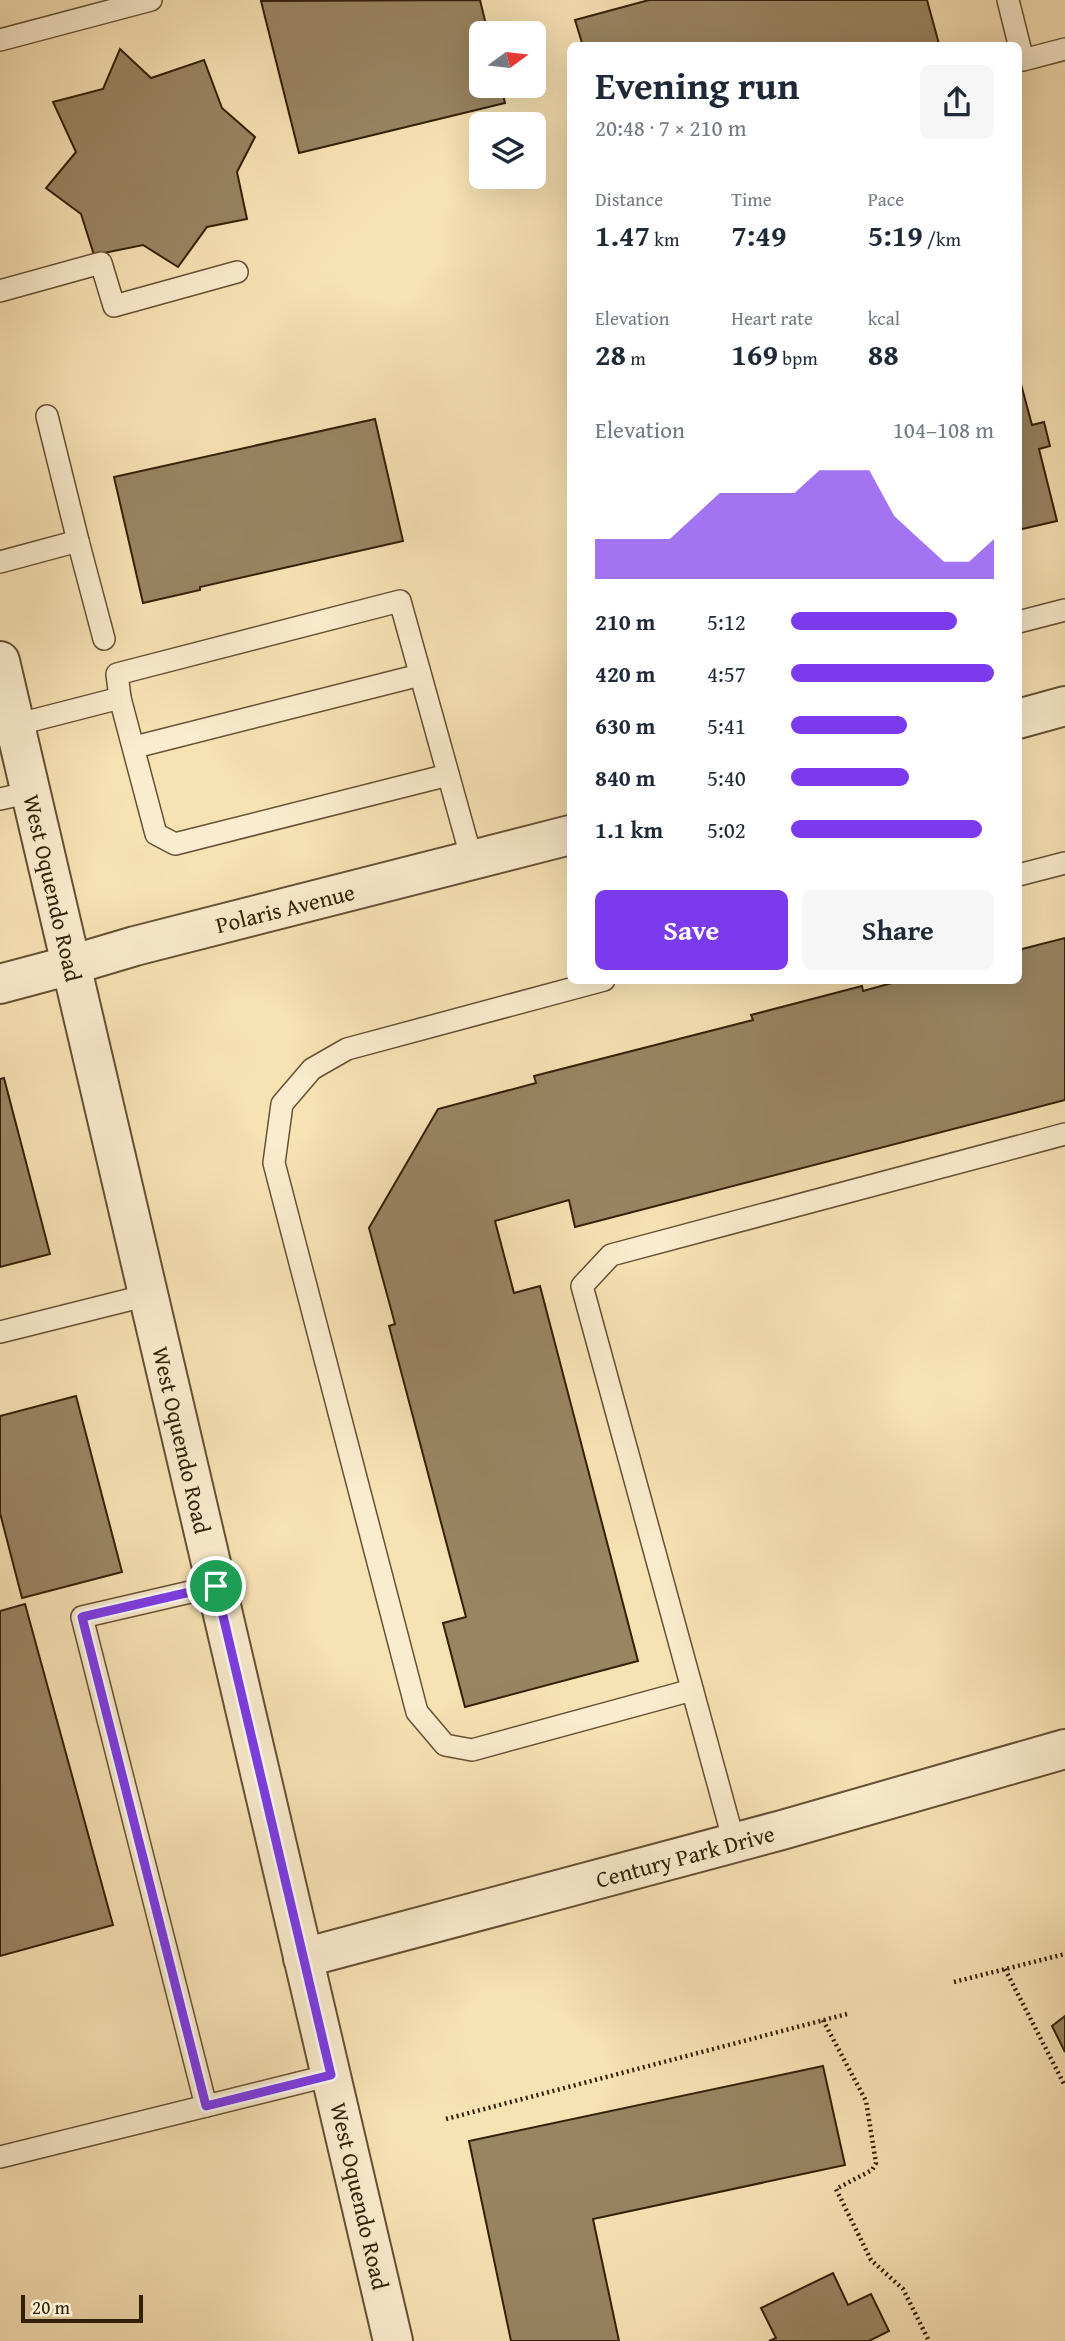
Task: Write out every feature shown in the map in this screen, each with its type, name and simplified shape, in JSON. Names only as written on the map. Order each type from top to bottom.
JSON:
[{"type":"street","name":"West Oquendo Road","points":[[0,661],[15,725],[15,796],[71,965],[393,2341]]},
{"type":"street","points":[[1022,718],[1065,706]]},
{"type":"street","name":"Polaris Avenue","points":[[0,984],[135,946],[567,836]]},
{"type":"street","name":"Century Park Drive","points":[[303,1958],[734,1842],[1065,1749]]},
{"type":"lane","points":[[0,40],[151,0]]},
{"type":"lane","points":[[1008,0],[1017,42]]},
{"type":"lane","points":[[1022,60],[1065,49]]},
{"type":"lane","points":[[0,291],[101,263],[114,306],[237,272]]},
{"type":"lane","points":[[47,416],[104,639]]},
{"type":"lane","points":[[0,562],[78,541]]},
{"type":"lane","points":[[448,775],[175,844],[156,834],[120,698],[117,674],[400,601],[472,860]]},
{"type":"lane","points":[[1022,621],[1065,610]]},
{"type":"lane","points":[[135,747],[420,675]]},
{"type":"lane","points":[[15,725],[120,698]]},
{"type":"lane","points":[[1022,874],[1065,863]]},
{"type":"lane","points":[[589,984],[347,1049],[312,1069],[282,1104],[274,1163],[417,1712],[445,1745],[472,1750],[692,1690]]},
{"type":"lane","points":[[734,1842],[582,1286],[611,1255],[1065,1134]]},
{"type":"lane","points":[[0,1332],[148,1295]]},
{"type":"lane","points":[[206,2106],[82,1617],[216,1586]]},
{"type":"lane","points":[[0,2157],[331,2075]]},
{"type":"path","points":[[954,1982],[1065,1954]]},
{"type":"path","points":[[1006,1969],[1065,2086]]},
{"type":"path","points":[[446,2119],[848,2014]]},
{"type":"path","points":[[823,2020],[866,2101],[876,2163],[872,2170],[836,2189],[871,2260],[903,2289],[929,2341]]},
{"type":"building","points":[[480,0],[485,21],[469,21],[469,98],[504,98],[505,103],[299,153],[261,1]]},
{"type":"building","points":[[649,0],[927,0],[938,42],[582,42],[575,20]]},
{"type":"building","points":[[120,49],[151,78],[204,60],[222,108],[255,137],[237,172],[247,219],[207,227],[178,267],[143,245],[94,255],[81,214],[46,188],[76,152],[53,102],[103,89]]},
{"type":"building","points":[[1022,388],[1032,425],[1044,422],[1050,446],[1039,449],[1057,521],[1022,529]]},
{"type":"building","points":[[375,419],[403,541],[200,587],[200,590],[143,603],[114,477]]},
{"type":"building","points":[[1065,938],[1065,1100],[575,1227],[569,1200],[495,1221],[514,1293],[540,1286],[638,1661],[465,1707],[443,1623],[466,1617],[389,1326],[395,1324],[369,1228],[438,1109],[536,1083],[534,1076],[753,1020],[751,1015],[862,986],[863,991],[888,984],[1022,984],[1022,949]]},
{"type":"building","points":[[4,1078],[50,1254],[0,1267],[0,1079]]},
{"type":"building","points":[[76,1396],[122,1572],[22,1598],[0,1513],[0,1416]]},
{"type":"building","points":[[25,1604],[113,1925],[0,1956],[0,1611]]},
{"type":"building","points":[[1065,2016],[1065,2052],[1052,2026]]},
{"type":"building","points":[[823,2066],[845,2165],[593,2219],[619,2341],[511,2341],[469,2141]]},
{"type":"building","points":[[833,2273],[848,2305],[871,2294],[889,2331],[869,2341],[769,2341],[776,2338],[761,2308]]},
{"type":"route","points":[[216,1586],[331,2075],[206,2106],[82,1617],[216,1586]]}]
